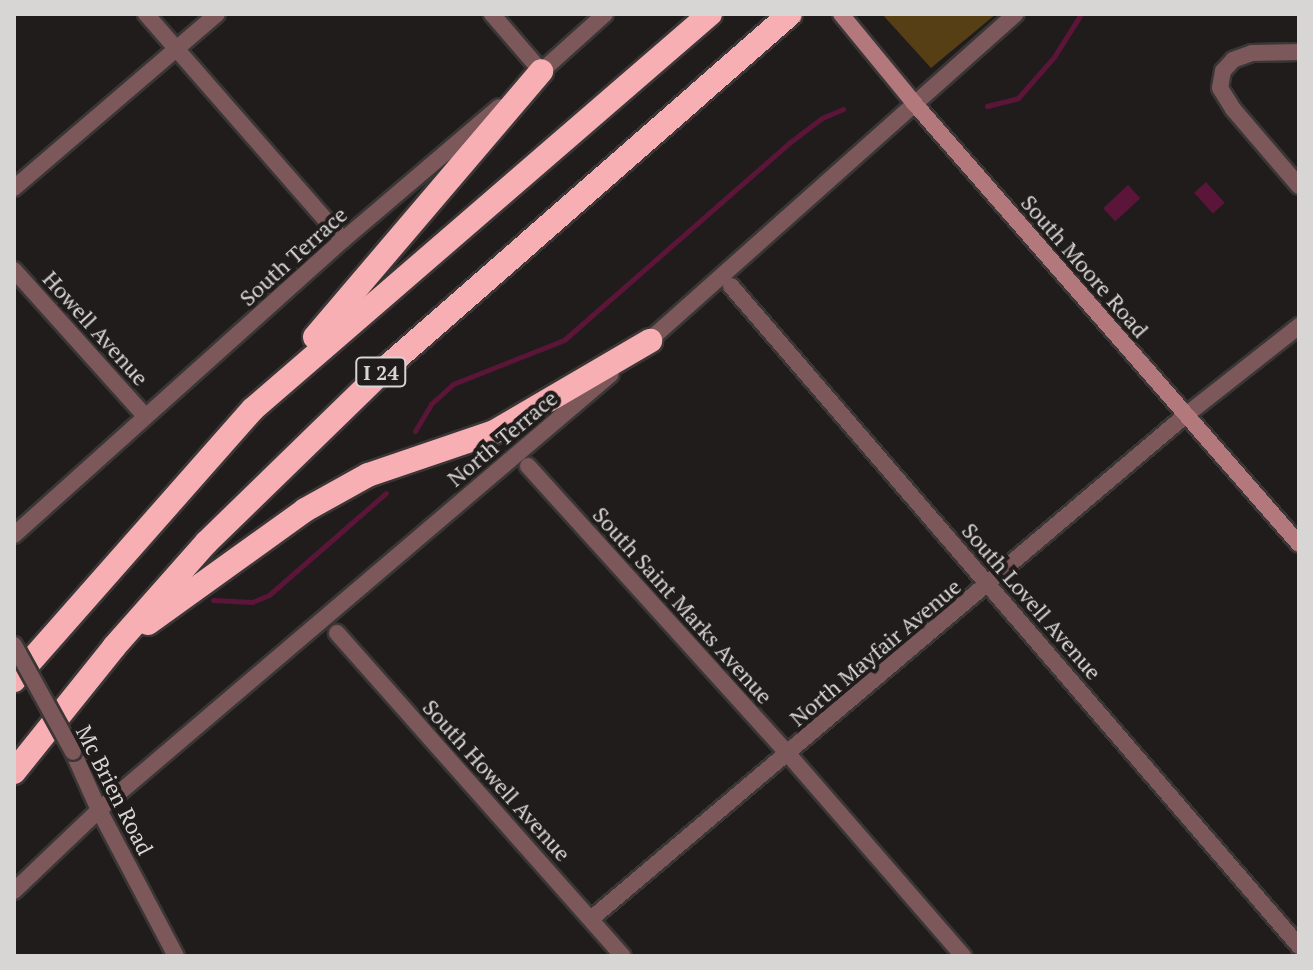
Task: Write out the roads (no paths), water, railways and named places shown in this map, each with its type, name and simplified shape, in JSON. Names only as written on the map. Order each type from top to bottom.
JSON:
[{"type":"highway","name":"I 24","points":[[14,680],[253,409],[710,14]]},
{"type":"highway","name":"I 24","points":[[14,772],[114,647],[207,542],[388,366],[790,14]]},
{"type":"highway","points":[[253,409],[541,71]]},
{"type":"highway","points":[[114,647],[305,510],[368,475],[494,432],[650,341]]},
{"type":"main road","name":"South Moore Road","points":[[841,14],[914,103],[1299,544]]},
{"type":"street","points":[[146,14],[343,240]]},
{"type":"street","points":[[14,188],[217,14]]},
{"type":"street","points":[[492,14],[541,71]]},
{"type":"street","name":"South Terrace","points":[[14,535],[343,240],[605,14]]},
{"type":"street","name":"North Terrace","points":[[14,891],[99,810],[650,341],[1016,14]]},
{"type":"street","points":[[1299,52],[1252,53],[1233,60],[1223,71],[1220,88],[1233,109],[1299,186]]},
{"type":"street","name":"Howell Avenue","points":[[14,270],[145,416]]},
{"type":"street","name":"South Lovell Avenue","points":[[731,286],[1299,946]]},
{"type":"street","name":"North Mayfair Avenue","points":[[591,919],[789,755],[1186,415],[1299,326]]},
{"type":"street","name":"South Saint Marks Avenue","points":[[528,466],[789,755],[963,956]]},
{"type":"street","name":"South Howell Avenue","points":[[337,633],[623,956]]},
{"type":"street","name":"Mc Brien Road","points":[[14,645],[73,752],[99,810],[176,956]]},
{"type":"waterway","points":[[987,106],[1018,98],[1054,57],[1081,14]]},
{"type":"waterway","points":[[415,431],[431,404],[453,384],[564,340],[789,143],[822,118],[843,109]]},
{"type":"waterway","points":[[213,600],[252,602],[269,595],[386,493]]}]
